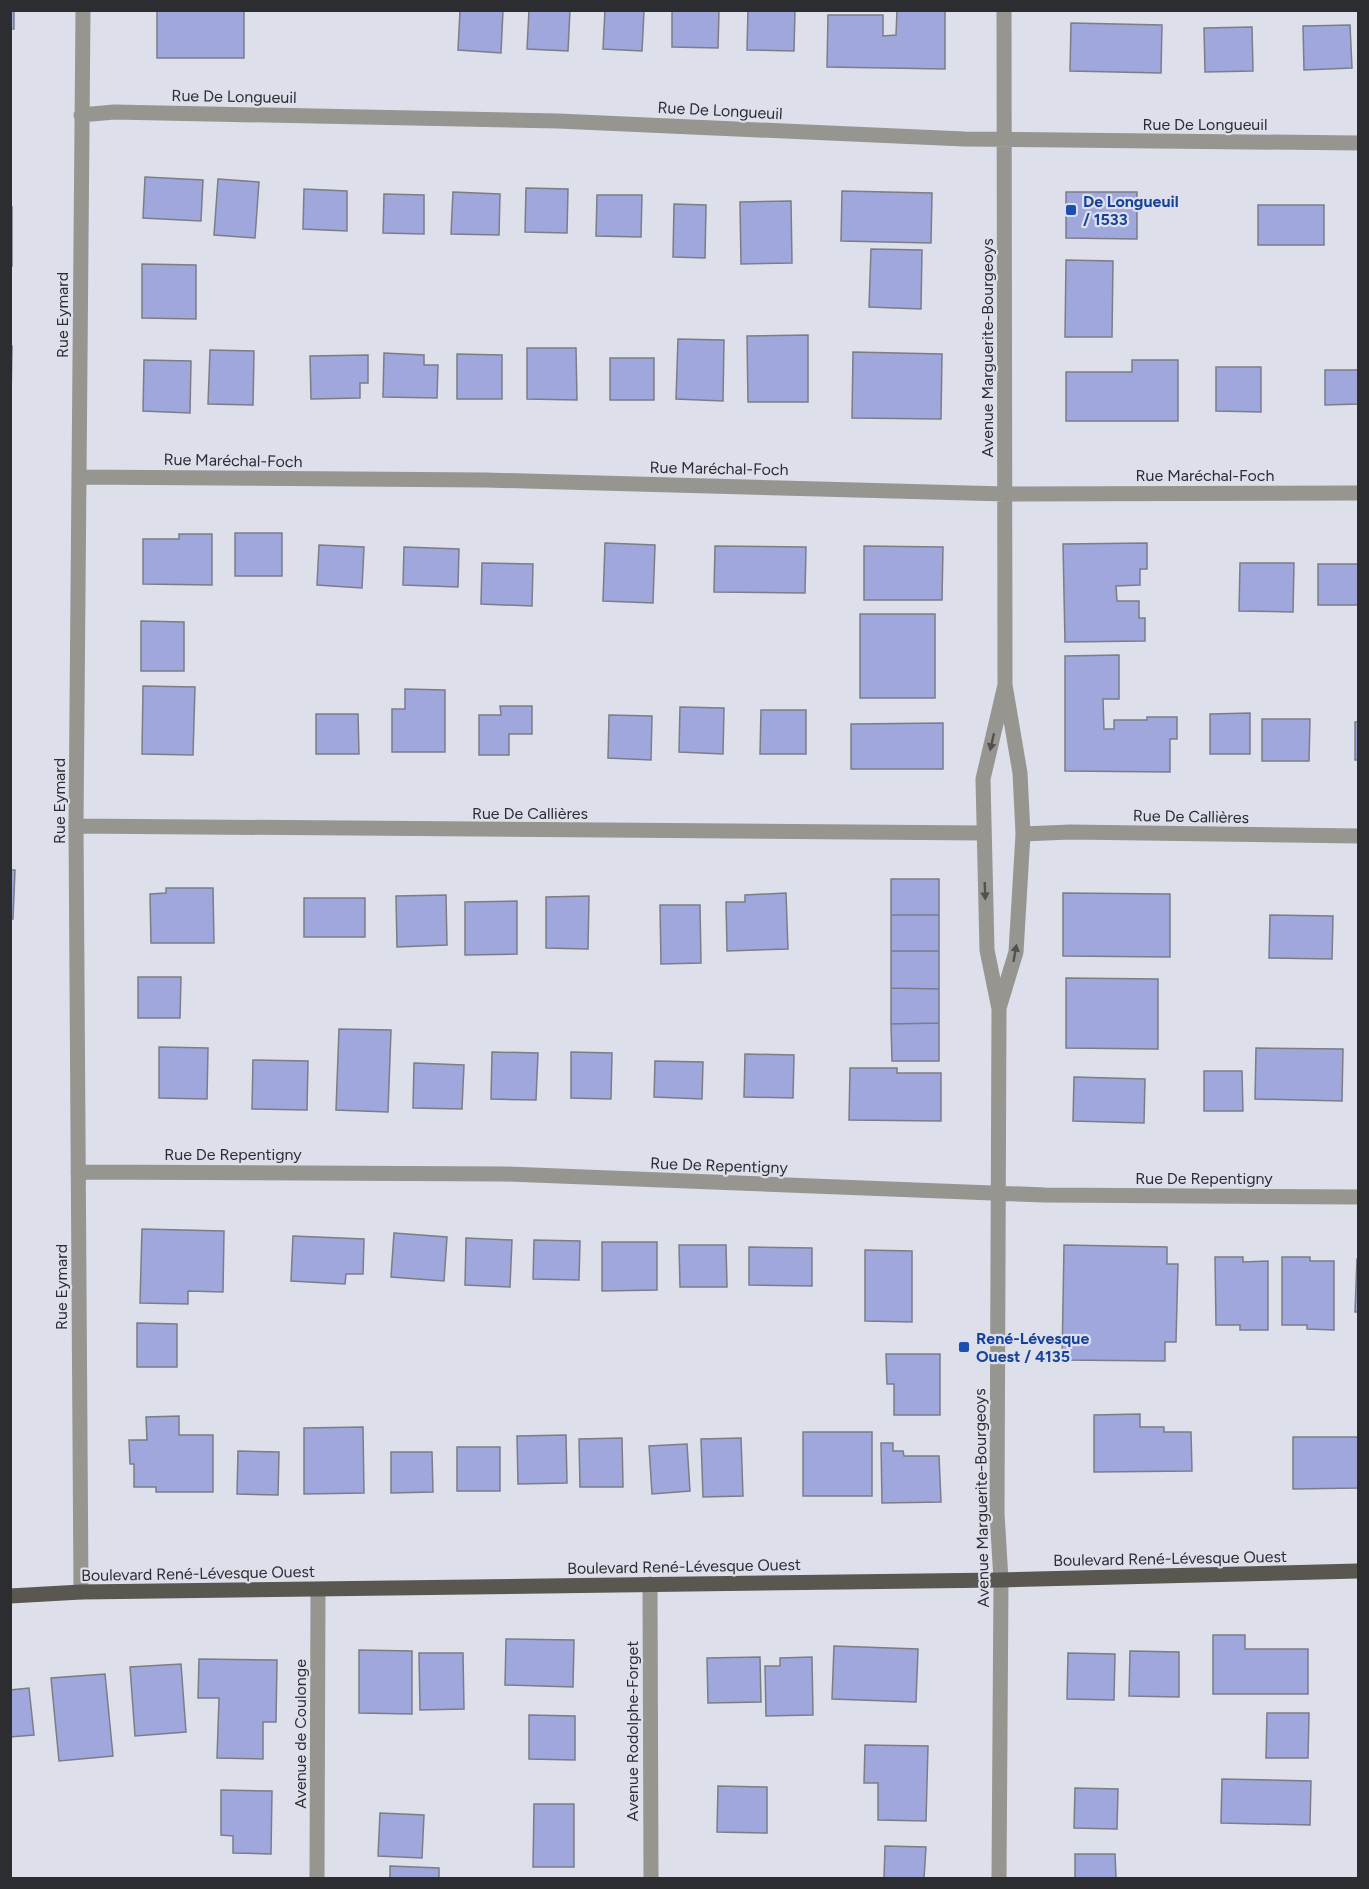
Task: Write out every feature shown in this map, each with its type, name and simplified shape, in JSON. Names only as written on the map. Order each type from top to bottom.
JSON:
[{"type":"main road","name":"Boulevard René-Lévesque Ouest","points":[[10,1596],[81,1592],[1001,1580],[1359,1571]]},
{"type":"street","name":"Rue Eymard","points":[[81,1592],[76,826],[83,10]]},
{"type":"street","name":"Avenue Marguerite-Bourgeoys","points":[[999,1010],[1016,952],[1023,834],[1020,773],[1005,685],[1004,10]]},
{"type":"street","name":"Rue De Longueuil","points":[[81,115],[114,112],[558,121],[1004,140],[1359,143]]},
{"type":"street","name":"Rue Maréchal-Foch","points":[[79,477],[485,480],[1006,494],[1359,493]]},
{"type":"street","name":"Avenue Marguerite-Bourgeoys","points":[[999,1878],[1001,1580],[996,1513],[999,1010],[987,950],[983,778],[1005,685]]},
{"type":"street","name":"Rue De Callières","points":[[76,826],[983,833]]},
{"type":"street","name":"Rue De Callières","points":[[1023,834],[1070,832],[1359,836]]},
{"type":"street","name":"Rue De Repentigny","points":[[78,1172],[505,1174],[998,1193],[1359,1197]]},
{"type":"street","name":"Avenue Rodolphe-Forget","points":[[650,1584],[651,1878]]},
{"type":"street","name":"Avenue de Coulonge","points":[[317,1878],[318,1590]]},
{"type":"building","points":[[10,10],[14,10],[14,29],[10,29]]},
{"type":"building","points":[[157,10],[244,10],[244,58],[157,58]]},
{"type":"building","points":[[452,10],[503,10],[501,53],[458,50],[460,11]]},
{"type":"building","points":[[529,10],[570,10],[568,51],[527,49]]},
{"type":"building","points":[[605,10],[644,11],[642,51],[603,49]]},
{"type":"building","points":[[672,10],[719,10],[718,48],[672,47]]},
{"type":"building","points":[[748,10],[795,10],[794,51],[747,50]]},
{"type":"building","points":[[897,10],[945,10],[945,69],[827,67],[828,15],[883,15],[883,36],[896,35]]},
{"type":"building","points":[[1071,23],[1162,25],[1161,73],[1070,71]]},
{"type":"building","points":[[1350,25],[1352,68],[1304,70],[1303,26]]},
{"type":"building","points":[[1252,27],[1253,71],[1205,72],[1204,28]]},
{"type":"building","points":[[145,177],[203,180],[201,221],[143,218]]},
{"type":"building","points":[[218,179],[259,182],[255,238],[214,235]]},
{"type":"building","points":[[526,188],[568,189],[567,233],[525,232]]},
{"type":"building","points":[[304,189],[347,191],[347,231],[303,229]]},
{"type":"building","points":[[842,191],[932,193],[931,243],[841,241]]},
{"type":"building","points":[[453,192],[500,194],[499,235],[451,234]]},
{"type":"building","points":[[1066,192],[1137,192],[1137,239],[1066,238]]},
{"type":"building","points":[[384,194],[424,195],[424,234],[383,233]]},
{"type":"building","points":[[597,195],[642,195],[641,237],[596,236]]},
{"type":"building","points":[[791,201],[792,263],[741,264],[740,202]]},
{"type":"building","points":[[674,204],[706,205],[705,258],[673,257]]},
{"type":"building","points":[[1258,205],[1324,205],[1324,245],[1258,245]]},
{"type":"building","points":[[10,207],[12,207],[12,266],[10,266]]},
{"type":"building","points":[[871,249],[922,250],[921,309],[869,307]]},
{"type":"building","points":[[1066,260],[1113,261],[1112,337],[1065,337]]},
{"type":"building","points":[[142,264],[196,265],[196,319],[142,318]]},
{"type":"building","points":[[808,335],[808,402],[748,402],[747,336]]},
{"type":"building","points":[[678,339],[724,340],[723,401],[676,399]]},
{"type":"building","points":[[10,346],[12,346],[11,402],[10,402]]},
{"type":"building","points":[[527,348],[576,348],[577,400],[527,399]]},
{"type":"building","points":[[210,350],[254,351],[253,405],[208,404]]},
{"type":"building","points":[[853,352],[942,354],[941,419],[852,418]]},
{"type":"building","points":[[384,353],[424,355],[424,365],[438,365],[437,398],[383,397]]},
{"type":"building","points":[[457,354],[502,355],[502,399],[457,399]]},
{"type":"building","points":[[368,355],[368,383],[360,383],[360,398],[311,399],[310,356]]},
{"type":"building","points":[[610,358],[654,358],[654,400],[610,400]]},
{"type":"building","points":[[144,360],[191,361],[190,413],[143,411]]},
{"type":"building","points":[[1132,360],[1178,360],[1178,421],[1066,421],[1066,372],[1132,372]]},
{"type":"building","points":[[1216,367],[1261,367],[1261,412],[1216,411]]},
{"type":"building","points":[[1325,370],[1358,370],[1358,404],[1325,405]]},
{"type":"building","points":[[235,533],[282,533],[282,576],[235,576]]},
{"type":"building","points":[[179,534],[212,534],[212,585],[143,584],[143,539],[179,539]]},
{"type":"building","points":[[605,543],[655,545],[653,603],[603,601]]},
{"type":"building","points":[[1147,543],[1147,569],[1140,569],[1140,585],[1116,586],[1117,601],[1139,601],[1139,618],[1145,618],[1145,641],[1065,642],[1063,544]]},
{"type":"building","points":[[319,545],[364,547],[362,588],[317,585]]},
{"type":"building","points":[[715,546],[806,547],[805,593],[714,592]]},
{"type":"building","points":[[864,546],[943,547],[942,600],[864,600]]},
{"type":"building","points":[[404,547],[459,549],[458,587],[403,585]]},
{"type":"building","points":[[482,563],[533,564],[532,606],[481,604]]},
{"type":"building","points":[[1240,563],[1294,563],[1293,612],[1239,611]]},
{"type":"building","points":[[1318,564],[1358,564],[1358,605],[1318,605]]},
{"type":"building","points":[[860,614],[935,614],[935,698],[860,698]]},
{"type":"building","points":[[141,621],[184,622],[184,671],[141,671]]},
{"type":"building","points":[[1119,655],[1119,699],[1103,699],[1104,729],[1114,729],[1114,720],[1177,717],[1177,739],[1170,739],[1170,772],[1065,771],[1065,656]]},
{"type":"building","points":[[143,686],[195,687],[193,755],[142,754]]},
{"type":"building","points":[[405,689],[445,690],[445,752],[392,752],[392,709],[405,709]]},
{"type":"building","points":[[500,706],[532,706],[532,734],[509,734],[509,755],[479,755],[479,715],[501,715]]},
{"type":"building","points":[[680,707],[724,708],[723,754],[679,752]]},
{"type":"building","points":[[761,710],[806,710],[806,754],[760,754]]},
{"type":"building","points":[[1250,713],[1250,754],[1210,754],[1210,714]]},
{"type":"building","points":[[316,714],[358,714],[359,754],[316,754]]},
{"type":"building","points":[[609,715],[652,716],[651,760],[608,758]]},
{"type":"building","points":[[1262,719],[1310,719],[1309,761],[1262,761]]},
{"type":"building","points":[[1355,722],[1358,722],[1358,760],[1355,760]]},
{"type":"building","points":[[943,723],[943,769],[851,769],[851,724]]},
{"type":"building","points":[[10,870],[15,870],[13,919],[10,919]]},
{"type":"building","points":[[891,879],[939,879],[939,915],[891,915]]},
{"type":"building","points":[[166,888],[213,888],[214,943],[151,943],[150,894],[166,893]]},
{"type":"building","points":[[786,893],[788,949],[727,951],[726,902],[745,902],[745,895]]},
{"type":"building","points":[[1063,893],[1170,894],[1170,957],[1063,956]]},
{"type":"building","points":[[446,895],[447,945],[397,947],[396,896]]},
{"type":"building","points":[[589,896],[588,949],[546,948],[546,897]]},
{"type":"building","points":[[304,898],[365,898],[365,937],[304,937]]},
{"type":"building","points":[[517,901],[517,954],[465,955],[465,902]]},
{"type":"building","points":[[660,905],[700,905],[701,963],[661,964]]},
{"type":"building","points":[[891,915],[939,915],[939,951],[891,951]]},
{"type":"building","points":[[1270,915],[1333,916],[1332,959],[1269,958]]},
{"type":"building","points":[[891,951],[939,951],[939,989],[891,988]]},
{"type":"building","points":[[138,977],[181,977],[180,1018],[138,1018]]},
{"type":"building","points":[[1066,978],[1158,979],[1158,1049],[1066,1048]]},
{"type":"building","points":[[891,988],[939,989],[939,1023],[891,1024]]},
{"type":"building","points":[[939,1023],[939,1061],[892,1061],[891,1024]]},
{"type":"building","points":[[339,1029],[391,1030],[388,1112],[336,1110]]},
{"type":"building","points":[[159,1047],[208,1048],[207,1099],[159,1098]]},
{"type":"building","points":[[1256,1048],[1343,1049],[1342,1101],[1255,1099]]},
{"type":"building","points":[[492,1052],[538,1053],[536,1100],[491,1099]]},
{"type":"building","points":[[571,1052],[612,1053],[611,1099],[571,1098]]},
{"type":"building","points":[[745,1054],[794,1055],[793,1098],[744,1097]]},
{"type":"building","points":[[253,1060],[308,1061],[307,1110],[252,1109]]},
{"type":"building","points":[[655,1061],[703,1062],[702,1099],[654,1097]]},
{"type":"building","points":[[414,1063],[464,1065],[462,1109],[413,1108]]},
{"type":"building","points":[[850,1068],[897,1068],[897,1073],[941,1073],[941,1121],[849,1120]]},
{"type":"building","points":[[1204,1071],[1242,1071],[1243,1111],[1204,1111]]},
{"type":"building","points":[[1074,1077],[1145,1079],[1144,1123],[1073,1121]]},
{"type":"building","points":[[142,1229],[224,1231],[223,1292],[188,1291],[188,1304],[140,1303]]},
{"type":"building","points":[[394,1233],[447,1237],[444,1281],[391,1277]]},
{"type":"building","points":[[293,1236],[364,1239],[363,1274],[346,1274],[345,1284],[291,1281]]},
{"type":"building","points":[[466,1238],[512,1240],[510,1287],[465,1285]]},
{"type":"building","points":[[534,1240],[580,1241],[579,1280],[533,1279]]},
{"type":"building","points":[[602,1242],[657,1242],[657,1290],[602,1291]]},
{"type":"building","points":[[679,1245],[726,1245],[727,1287],[680,1287]]},
{"type":"building","points":[[1064,1245],[1167,1247],[1167,1264],[1178,1264],[1176,1342],[1165,1342],[1165,1361],[1062,1360]]},
{"type":"building","points":[[749,1247],[812,1248],[812,1286],[749,1285]]},
{"type":"building","points":[[865,1250],[912,1251],[912,1322],[865,1321]]},
{"type":"building","points":[[1215,1257],[1243,1257],[1243,1262],[1268,1261],[1268,1330],[1240,1330],[1240,1325],[1216,1325]]},
{"type":"building","points":[[1282,1257],[1310,1257],[1310,1261],[1334,1261],[1334,1330],[1307,1329],[1307,1325],[1282,1325]]},
{"type":"building","points":[[1357,1259],[1358,1312],[1355,1312]]},
{"type":"building","points":[[137,1323],[177,1324],[177,1367],[137,1367]]},
{"type":"building","points":[[886,1354],[940,1354],[940,1415],[894,1415],[894,1384],[887,1384]]},
{"type":"building","points":[[1140,1414],[1140,1427],[1164,1427],[1164,1432],[1191,1432],[1192,1471],[1094,1472],[1094,1415]]},
{"type":"building","points":[[179,1416],[179,1435],[213,1435],[213,1492],[156,1492],[156,1487],[134,1487],[134,1464],[130,1464],[129,1440],[147,1440],[146,1417]]},
{"type":"building","points":[[363,1427],[364,1493],[304,1494],[304,1428]]},
{"type":"building","points":[[803,1432],[872,1432],[872,1496],[803,1496]]},
{"type":"building","points":[[566,1435],[567,1483],[518,1484],[517,1436]]},
{"type":"building","points":[[1293,1437],[1358,1437],[1358,1488],[1293,1489]]},
{"type":"building","points":[[622,1438],[623,1487],[580,1487],[579,1439]]},
{"type":"building","points":[[741,1438],[743,1496],[703,1497],[701,1439]]},
{"type":"building","points":[[881,1443],[893,1443],[893,1451],[903,1451],[904,1456],[939,1456],[941,1502],[882,1503]]},
{"type":"building","points":[[687,1444],[690,1491],[652,1494],[649,1446]]},
{"type":"building","points":[[457,1447],[500,1447],[500,1491],[457,1491]]},
{"type":"building","points":[[238,1451],[279,1452],[278,1495],[237,1494]]},
{"type":"building","points":[[391,1452],[432,1452],[433,1492],[391,1493]]},
{"type":"building","points":[[1213,1635],[1245,1635],[1245,1649],[1308,1649],[1308,1694],[1213,1694]]},
{"type":"building","points":[[506,1639],[574,1640],[573,1687],[505,1685]]},
{"type":"building","points":[[834,1646],[918,1649],[916,1702],[832,1699]]},
{"type":"building","points":[[359,1650],[412,1651],[412,1714],[359,1713]]},
{"type":"building","points":[[1130,1651],[1179,1652],[1179,1697],[1129,1696]]},
{"type":"building","points":[[419,1653],[463,1653],[464,1709],[420,1710]]},
{"type":"building","points":[[1068,1653],[1115,1654],[1114,1700],[1067,1699]]},
{"type":"building","points":[[760,1657],[761,1702],[708,1703],[707,1658]]},
{"type":"building","points":[[812,1657],[813,1715],[766,1716],[765,1666],[780,1666],[780,1658]]},
{"type":"building","points":[[199,1659],[277,1660],[276,1722],[263,1722],[263,1759],[217,1758],[219,1698],[198,1698]]},
{"type":"building","points":[[181,1664],[186,1732],[135,1736],[130,1667]]},
{"type":"building","points":[[105,1674],[113,1756],[59,1761],[51,1678]]},
{"type":"building","points":[[29,1688],[34,1735],[10,1737],[10,1690]]},
{"type":"building","points":[[1267,1713],[1309,1713],[1308,1758],[1266,1758]]},
{"type":"building","points":[[529,1715],[575,1716],[575,1760],[529,1759]]},
{"type":"building","points":[[865,1745],[928,1746],[926,1821],[878,1820],[878,1783],[864,1783]]},
{"type":"building","points":[[1222,1779],[1311,1781],[1310,1825],[1221,1823]]},
{"type":"building","points":[[718,1786],[767,1787],[767,1833],[717,1832]]},
{"type":"building","points":[[1075,1788],[1118,1789],[1117,1829],[1074,1828]]},
{"type":"building","points":[[221,1790],[272,1791],[271,1854],[233,1853],[233,1836],[221,1835]]},
{"type":"building","points":[[534,1804],[574,1804],[574,1867],[533,1867]]},
{"type":"building","points":[[380,1813],[424,1815],[422,1858],[378,1856]]},
{"type":"building","points":[[885,1846],[926,1847],[924,1878],[884,1878]]},
{"type":"building","points":[[1075,1854],[1115,1854],[1116,1878],[1075,1878]]},
{"type":"building","points":[[390,1866],[439,1868],[439,1878],[390,1878]]},
{"type":"place","name":"De Longueuil / 1533","points":[[1071,210]]},
{"type":"place","name":"René-Lévesque Ouest / 4135","points":[[964,1347]]}]
